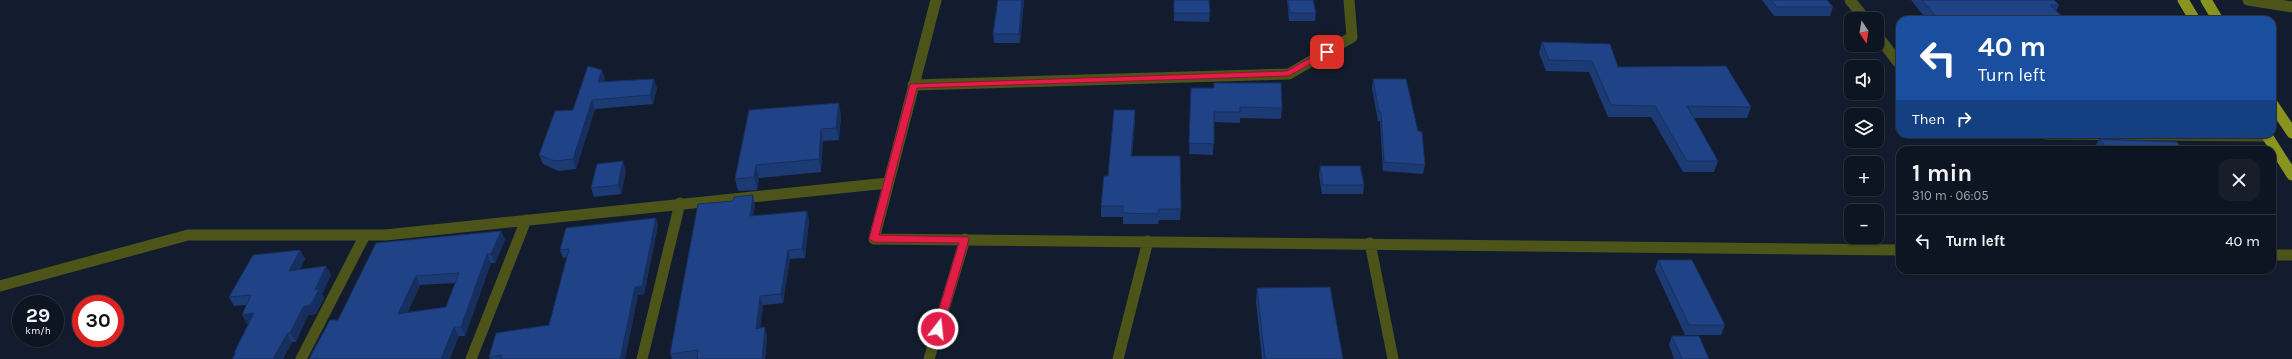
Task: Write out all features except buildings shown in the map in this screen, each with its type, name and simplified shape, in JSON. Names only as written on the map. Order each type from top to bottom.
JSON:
[{"type":"highway","points":[[2183,0],[2193,16]]},
{"type":"highway","points":[[2206,0],[2216,16]]},
{"type":"highway","points":[[2276,109],[2292,133]]},
{"type":"highway","points":[[2276,149],[2292,175]]},
{"type":"street","points":[[936,0],[874,239],[1370,243],[1896,250]]},
{"type":"street","points":[[913,85],[1289,74],[1352,37],[1349,0]]},
{"type":"street","points":[[1850,0],[1859,12]]},
{"type":"street","points":[[2248,0],[2292,6]]},
{"type":"street","points":[[1884,44],[1896,60]]},
{"type":"street","points":[[0,286],[188,235],[385,235],[680,203],[888,183]]},
{"type":"street","points":[[642,359],[680,203]]},
{"type":"street","points":[[471,359],[526,220]]},
{"type":"street","points":[[301,359],[364,236]]},
{"type":"street","points":[[929,359],[965,239]]},
{"type":"street","points":[[1118,359],[1148,241]]},
{"type":"street","points":[[1370,243],[1392,359]]},
{"type":"street","points":[[2276,255],[2292,255]]},
{"type":"route","points":[[938,329],[965,239],[874,239],[913,85],[1289,74],[1327,52]]}]
